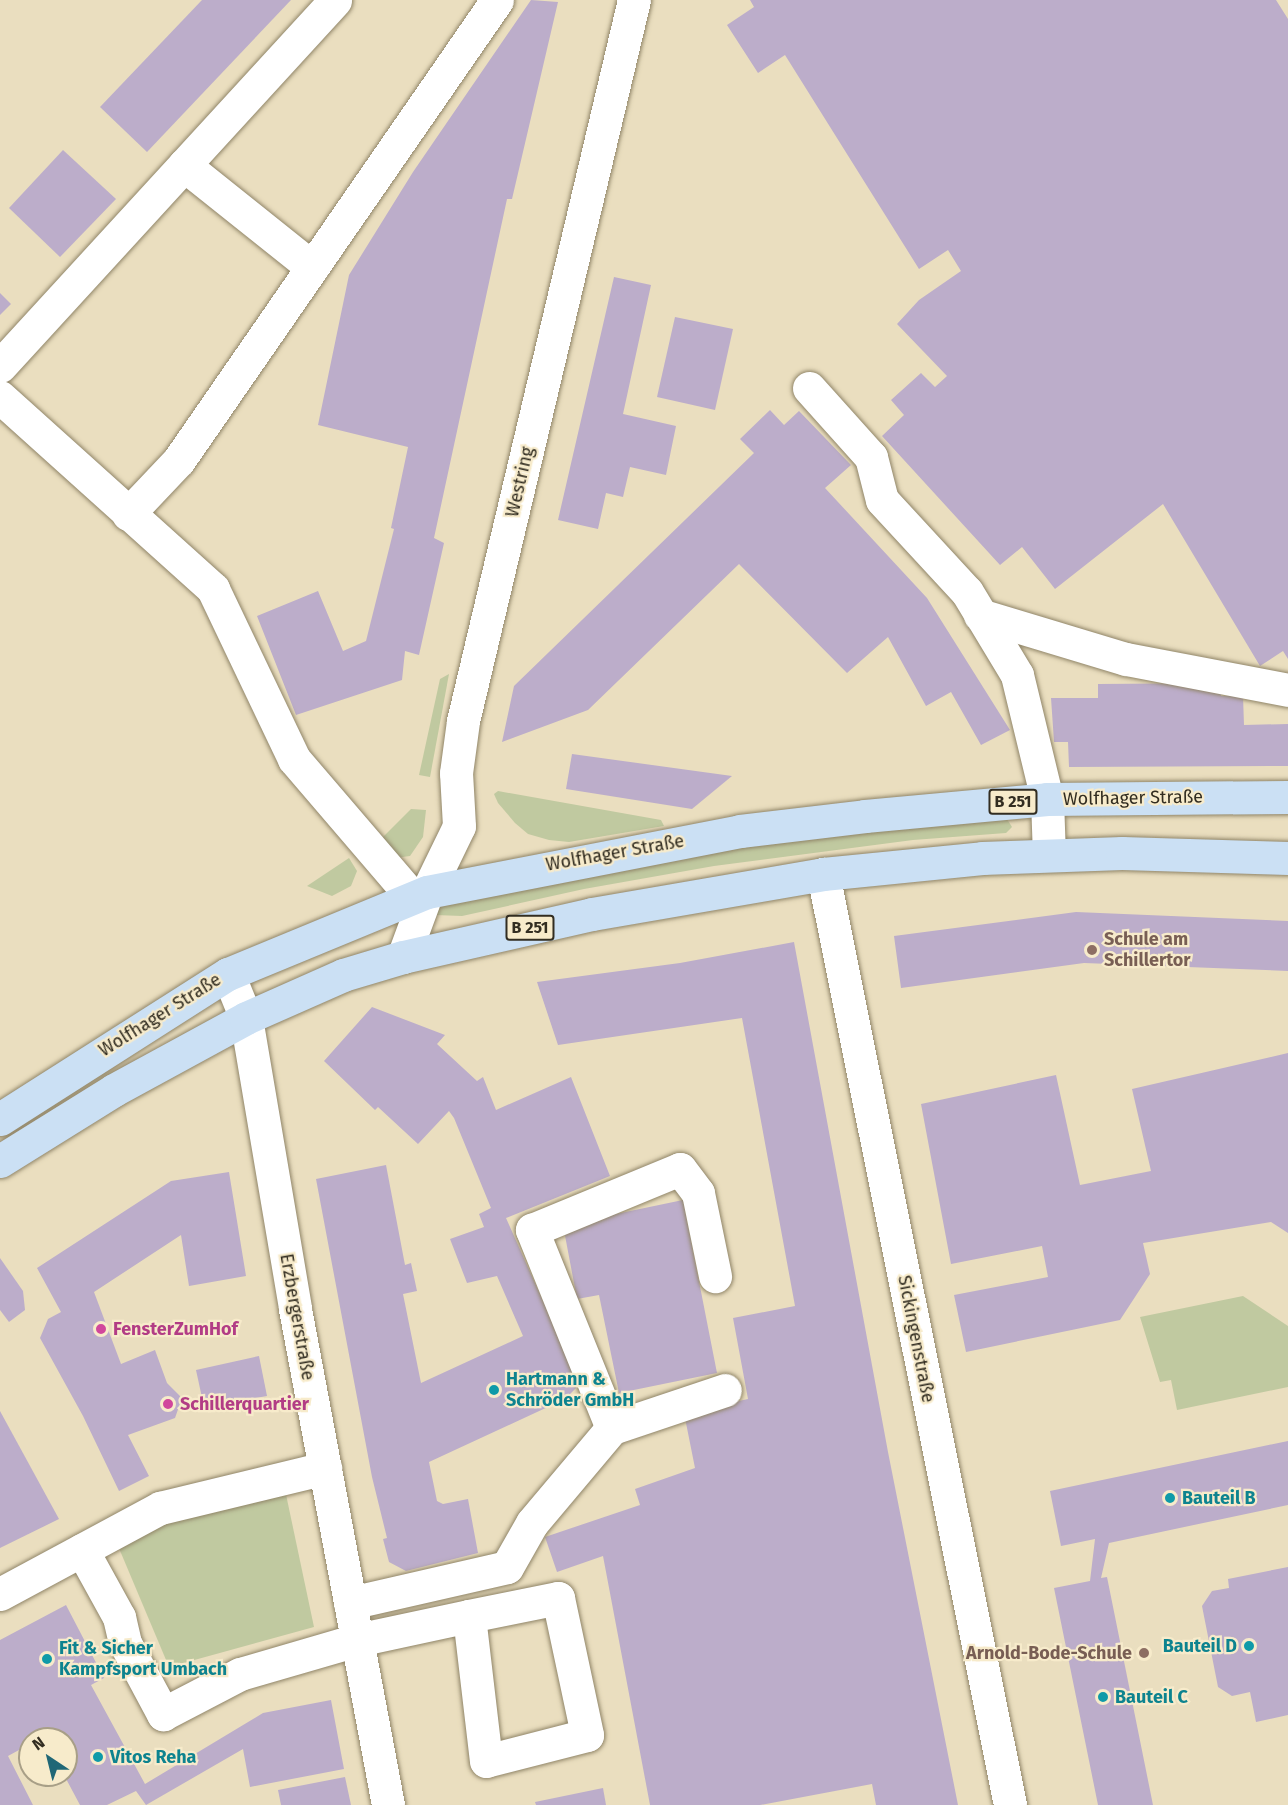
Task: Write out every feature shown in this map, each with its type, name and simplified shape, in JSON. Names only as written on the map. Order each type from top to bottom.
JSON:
[{"type":"main road","name":"Wolfhager Straße","points":[[0,1119],[228,974],[420,895],[740,831],[1047,799],[1288,797]]},
{"type":"main road","name":"B 251","points":[[0,1161],[114,1090],[246,1018],[343,975],[403,957],[592,914],[823,874],[982,858],[1049,855],[1122,853],[1288,858]]},
{"type":"street","points":[[0,366],[335,0]]},
{"type":"street","points":[[128,514],[179,460],[497,0]]},
{"type":"street","name":"Westring","points":[[403,957],[420,895],[459,826],[456,773],[463,721],[634,0]]},
{"type":"street","points":[[184,165],[312,267]]},
{"type":"street","points":[[809,388],[871,457],[882,500],[967,592],[1017,675],[1047,799],[1049,855]]},
{"type":"street","points":[[0,397],[213,589],[294,759],[420,895]]},
{"type":"street","points":[[980,615],[1126,659],[1288,690]]},
{"type":"street","name":"Sickingenstraße","points":[[823,874],[1010,1805]]},
{"type":"street","name":"Erzbergerstraße","points":[[228,974],[246,1018],[325,1468],[388,1805]]},
{"type":"street","points":[[612,1428],[532,1230],[681,1169],[698,1193],[715,1276]]},
{"type":"street","points":[[350,1603],[507,1567],[532,1523],[612,1428],[724,1390]]},
{"type":"street","points":[[0,1594],[160,1508],[325,1468]]},
{"type":"street","points":[[82,1550],[119,1617],[125,1643],[163,1714],[240,1674],[357,1640],[469,1616],[558,1598],[587,1735],[486,1761],[469,1616]]},
{"type":"green space","points":[[449,674],[430,777],[419,775],[440,679]]},
{"type":"green space","points":[[498,791],[661,820],[664,826],[569,842],[549,840],[528,834],[515,823],[498,803],[494,794]]},
{"type":"green space","points":[[411,809],[426,810],[423,837],[410,856],[395,858],[380,840]]},
{"type":"green space","points":[[1007,819],[1012,827],[1006,833],[913,840],[714,866],[584,889],[462,916],[435,915],[436,907],[707,852],[852,832]]},
{"type":"green space","points":[[349,858],[357,871],[351,886],[332,896],[307,886]]},
{"type":"green space","points":[[1243,1296],[1288,1326],[1288,1387],[1177,1410],[1171,1380],[1160,1382],[1140,1317]]},
{"type":"green space","points":[[284,1485],[314,1627],[169,1667],[113,1534]]},
{"type":"building","points":[[202,0],[291,0],[147,152],[100,107]]},
{"type":"building","points":[[531,0],[558,2],[512,199],[507,199],[434,538],[444,543],[419,655],[405,651],[402,680],[296,715],[257,616],[318,591],[343,651],[366,641],[394,529],[391,528],[408,447],[318,425],[349,275],[413,172]]},
{"type":"building","points":[[750,0],[1276,0],[1288,19],[1288,659],[1283,651],[1260,666],[1163,504],[1055,589],[1022,547],[1000,565],[882,436],[904,415],[891,400],[921,373],[935,387],[947,376],[897,324],[919,300],[961,271],[948,250],[919,269],[785,55],[758,73],[727,25],[754,7]]},
{"type":"building","points":[[63,150],[116,199],[60,257],[9,208]]},
{"type":"building","points":[[614,277],[651,285],[623,414],[676,426],[666,475],[630,467],[623,497],[606,493],[598,529],[558,520]]},
{"type":"building","points":[[0,293],[11,304],[0,315]]},
{"type":"building","points":[[675,317],[733,329],[715,410],[657,397]]},
{"type":"building","points":[[770,410],[784,425],[799,411],[851,465],[825,488],[927,598],[1010,730],[981,745],[951,692],[926,706],[888,637],[847,673],[739,564],[588,710],[502,742],[514,686],[754,453],[740,439]]},
{"type":"building","points":[[1221,683],[1221,696],[1243,696],[1244,725],[1288,724],[1288,766],[1069,767],[1068,742],[1054,742],[1051,698],[1098,698],[1098,684]]},
{"type":"building","points":[[572,754],[732,776],[692,809],[566,789]]},
{"type":"building","name":"Schule am Schillertor","points":[[1076,912],[1288,921],[1288,971],[1084,963],[901,988],[894,936]]},
{"type":"building","points":[[794,942],[888,1452],[958,1805],[876,1805],[872,1784],[760,1805],[650,1805],[603,1556],[557,1572],[545,1537],[640,1505],[635,1489],[695,1468],[684,1413],[748,1399],[733,1318],[795,1306],[742,1018],[558,1045],[537,982],[680,963]]},
{"type":"building","points":[[372,1007],[445,1035],[437,1044],[477,1081],[483,1077],[496,1110],[571,1077],[610,1176],[506,1218],[580,1384],[565,1399],[429,1462],[437,1501],[443,1504],[468,1499],[478,1553],[406,1571],[389,1562],[383,1539],[387,1538],[372,1477],[316,1179],[386,1165],[405,1265],[411,1263],[417,1291],[403,1294],[421,1383],[523,1336],[497,1276],[467,1283],[450,1239],[484,1227],[479,1214],[491,1208],[454,1118],[449,1111],[418,1144],[378,1107],[375,1110],[324,1061]]},
{"type":"building","points":[[1288,1053],[1288,1233],[1271,1222],[1143,1243],[1150,1274],[1120,1320],[966,1352],[954,1295],[1048,1277],[1042,1246],[951,1264],[921,1104],[1056,1075],[1080,1185],[1151,1171],[1132,1089]]},
{"type":"building","points":[[229,1172],[246,1276],[189,1286],[181,1235],[94,1292],[121,1364],[155,1350],[167,1383],[182,1398],[175,1418],[128,1435],[149,1476],[119,1491],[83,1416],[40,1338],[48,1319],[61,1312],[37,1268],[171,1181]]},
{"type":"building","points":[[683,1200],[717,1373],[619,1393],[599,1295],[577,1299],[563,1225]]},
{"type":"building","points":[[0,1258],[23,1291],[25,1310],[9,1322],[0,1310]]},
{"type":"building","points":[[259,1356],[267,1396],[204,1407],[196,1370]]},
{"type":"building","points":[[0,1411],[59,1519],[0,1548]]},
{"type":"building","points":[[1288,1441],[1288,1505],[1109,1543],[1101,1578],[1107,1577],[1153,1805],[1098,1805],[1054,1588],[1090,1581],[1095,1539],[1061,1546],[1050,1491]]},
{"type":"building","name":"Bauteil D","points":[[1288,1567],[1288,1715],[1256,1722],[1250,1692],[1232,1696],[1218,1687],[1202,1606],[1212,1591],[1229,1588],[1228,1579]]},
{"type":"building","points":[[66,1605],[104,1678],[91,1685],[145,1784],[263,1713],[331,1700],[344,1769],[250,1787],[243,1749],[146,1805],[136,1791],[107,1805],[80,1805],[70,1787],[78,1787],[78,1727],[18,1727],[18,1751],[8,1756],[18,1776],[18,1787],[24,1787],[33,1805],[0,1805],[0,1640]]},
{"type":"building","points":[[345,1777],[351,1805],[281,1805],[278,1790]]},
{"type":"building","points":[[603,1788],[606,1805],[536,1805],[535,1802]]},
{"type":"place","name":"Schule am Schillertor","points":[[1092,950]]},
{"type":"place","name":"FensterZumHof","points":[[101,1329]]},
{"type":"place","name":"Hartmann & Schröder GmbH","points":[[494,1390]]},
{"type":"place","name":"Schillerquartier","points":[[168,1404]]},
{"type":"place","name":"Bauteil B","points":[[1170,1498]]},
{"type":"place","name":"Bauteil D","points":[[1249,1646]]},
{"type":"place","name":"Arnold-Bode-Schule","points":[[1144,1653]]},
{"type":"place","name":"Fit & Sicher Kampfsport Umbach","points":[[47,1659]]},
{"type":"place","name":"Bauteil C","points":[[1103,1697]]},
{"type":"place","name":"Vitos Reha","points":[[98,1757]]}]
